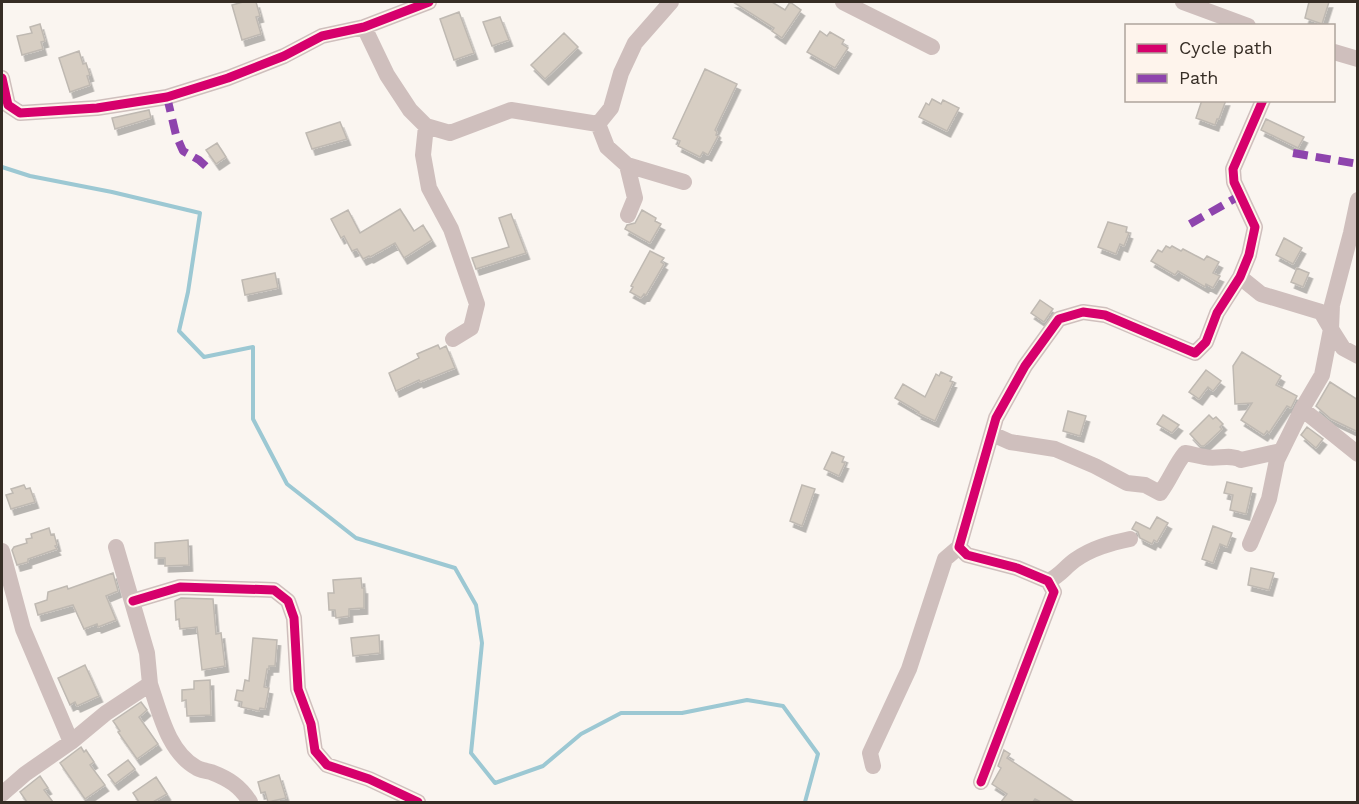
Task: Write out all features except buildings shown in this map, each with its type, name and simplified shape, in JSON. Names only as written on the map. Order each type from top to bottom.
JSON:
[{"type":"street","points":[[2,78],[8,105],[20,113],[98,108],[167,97],[275,60],[322,36],[364,27],[429,2]]},
{"type":"street","points":[[598,124],[611,108],[621,73],[635,43],[671,2]]},
{"type":"street","points":[[843,2],[932,47]]},
{"type":"street","points":[[1188,4],[1217,24]]},
{"type":"street","points":[[1188,4],[1243,24]]},
{"type":"street","points":[[364,27],[387,75],[410,110],[426,126],[450,133],[511,110],[598,124]]},
{"type":"street","points":[[1335,52],[1358,59]]},
{"type":"street","points":[[873,766],[870,753],[909,669],[945,559],[959,547],[996,418],[1025,366],[1059,320],[1083,312],[1105,315],[1195,353],[1206,342],[1217,313],[1240,277],[1249,255],[1255,227],[1234,182],[1233,169],[1262,102]]},
{"type":"street","points":[[598,124],[607,147],[627,165],[684,182]]},
{"type":"street","points":[[426,126],[423,155],[429,188],[451,229],[477,304],[471,328],[453,339]]},
{"type":"street","points":[[627,165],[635,198],[628,215]]},
{"type":"street","points":[[1250,544],[1269,499],[1277,460],[1322,375],[1331,329],[1332,305],[1354,234],[1358,201]]},
{"type":"street","points":[[1240,277],[1261,294],[1321,312],[1344,348],[1358,356]]},
{"type":"street","points":[[1302,409],[1358,454]]},
{"type":"street","points":[[992,434],[1010,442],[1055,449],[1127,483],[1145,485],[1160,493],[1185,453],[1207,458],[1236,457],[1241,460],[1281,451]]},
{"type":"street","points":[[1048,581],[1057,577],[1074,560],[1105,544],[1130,539]]},
{"type":"street","points":[[116,547],[147,653],[150,684],[172,743],[197,768],[229,779],[243,790],[250,802]]},
{"type":"street","points":[[959,547],[967,555],[1017,568],[1048,581],[1054,592],[981,782]]},
{"type":"street","points":[[2,551],[23,628],[71,742]]},
{"type":"street","points":[[133,601],[180,587],[274,590],[288,601],[294,618],[298,689],[311,724],[315,751],[327,765],[369,778],[418,802]]},
{"type":"street","points":[[2,794],[106,713],[150,684]]},
{"type":"waterway","points":[[2,167],[30,176],[112,192],[200,213],[188,292],[179,331],[204,357],[253,347],[253,419],[287,484],[356,538],[455,568],[476,605],[482,643],[471,753],[495,783],[543,766],[581,734],[621,713],[682,713],[747,700],[783,706],[818,754],[805,802]]},
{"type":"marked path","points":[[167,97],[176,135],[183,151],[209,169]]},
{"type":"marked path","points":[[1293,153],[1358,164]]},
{"type":"marked path","points":[[1190,224],[1241,195]]},
{"type":"cycle path","points":[[2,78],[8,105],[20,113],[97,108],[167,97],[228,78],[284,56],[322,36],[364,27],[429,2]]},
{"type":"cycle path","points":[[981,782],[1054,592],[1048,581],[1017,568],[967,555],[959,547],[996,418],[1025,366],[1059,319],[1083,312],[1105,315],[1195,353],[1206,342],[1217,313],[1240,277],[1249,255],[1255,227],[1234,182],[1233,169],[1262,102]]},
{"type":"cycle path","points":[[133,601],[180,587],[274,590],[288,601],[294,618],[298,689],[311,724],[315,751],[327,765],[369,779],[418,802]]}]
